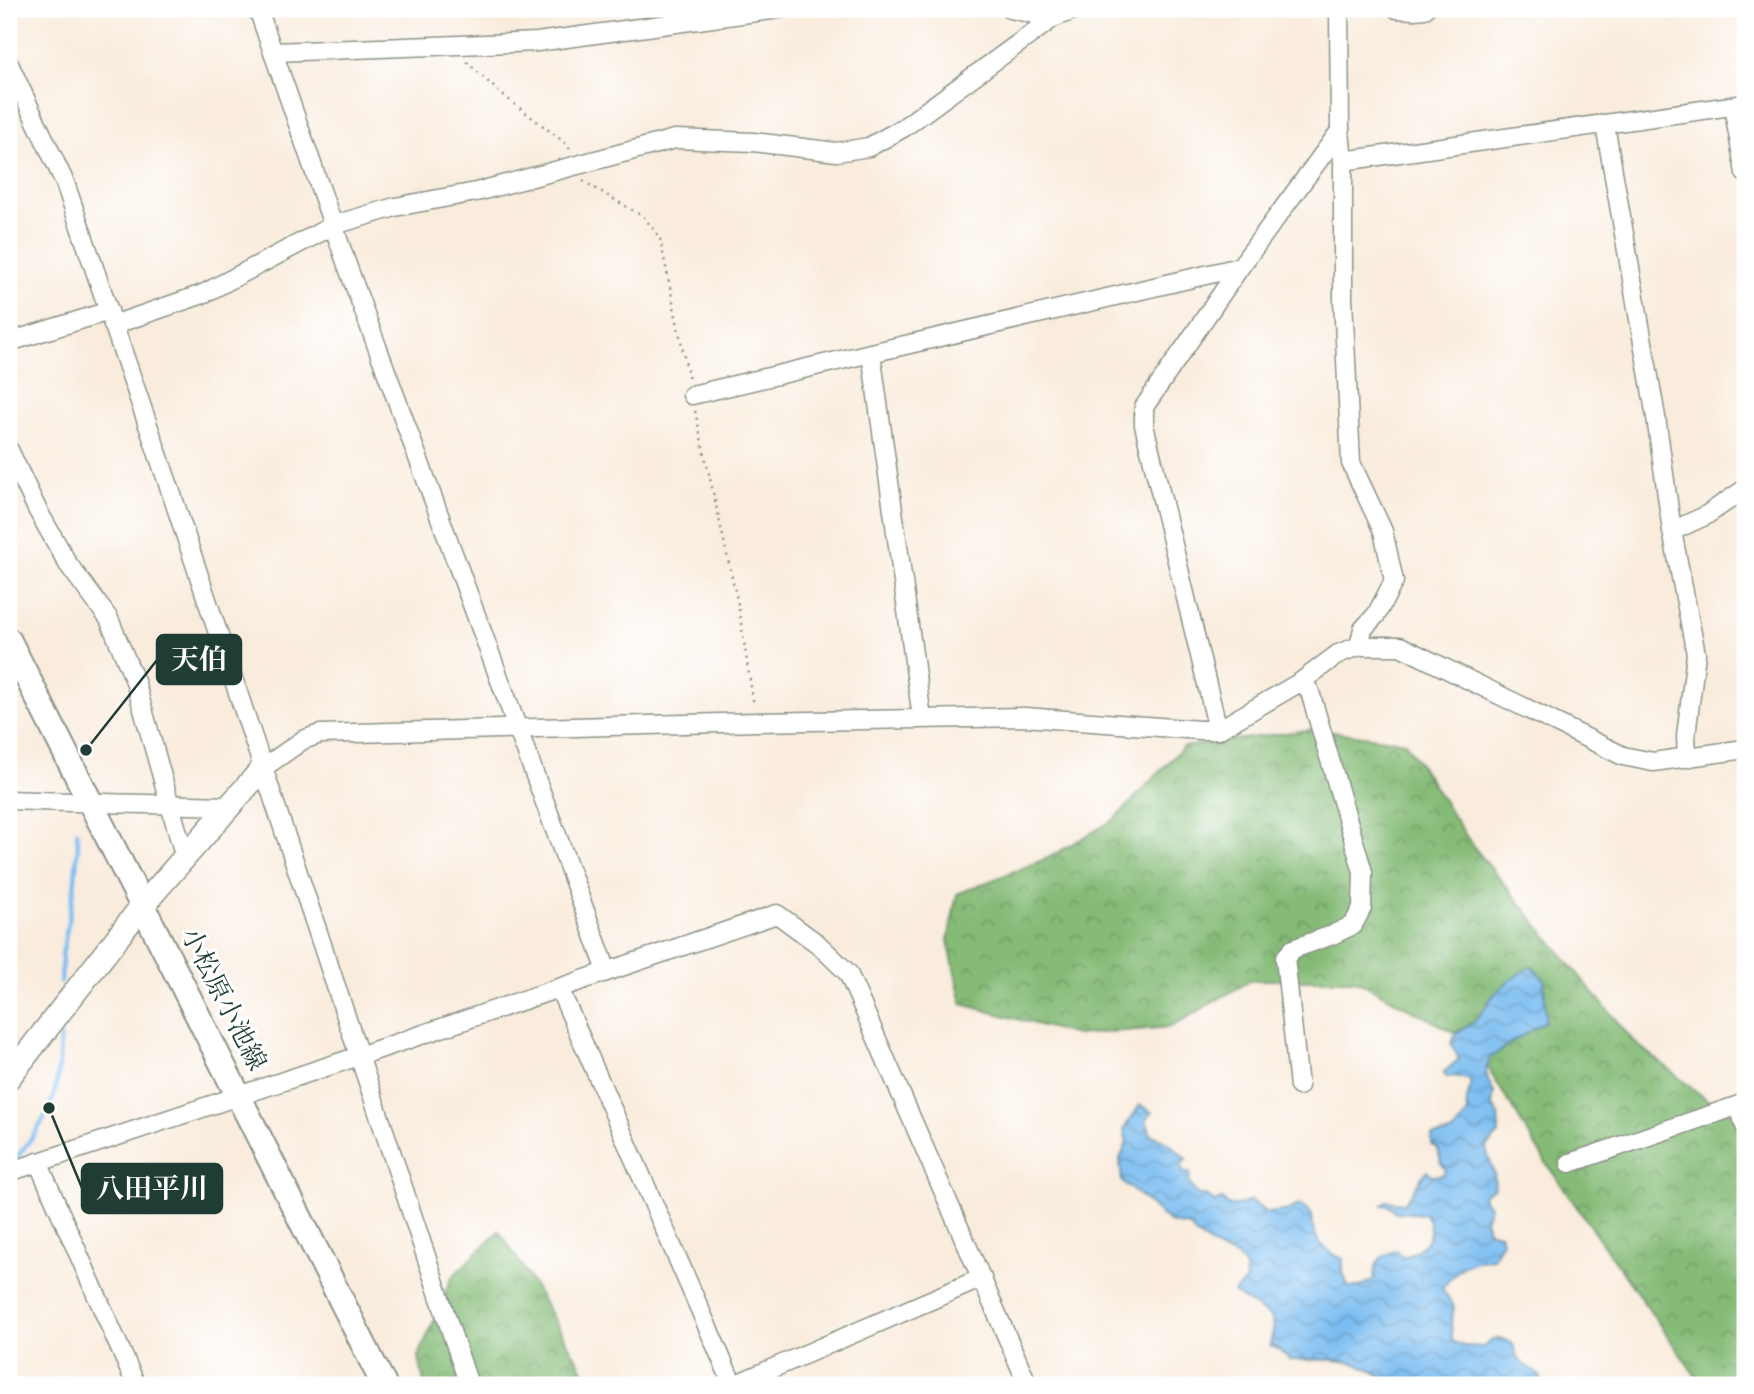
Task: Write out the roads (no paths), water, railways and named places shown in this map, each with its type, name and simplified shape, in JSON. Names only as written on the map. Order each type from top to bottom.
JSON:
[{"type":"main road","name":"小松原小池線","points":[[9,641],[384,1385]]},
{"type":"street","points":[[258,9],[347,265],[607,971]]},
{"type":"street","points":[[274,52],[537,42],[779,9]]},
{"type":"street","points":[[1010,9],[1053,18]]},
{"type":"street","points":[[9,342],[203,294],[334,225],[395,207],[476,192],[675,139],[753,142],[837,152],[869,147],[903,128],[1053,18],[1076,9]]},
{"type":"street","points":[[1339,9],[1343,299],[1351,463],[1383,531],[1394,581],[1376,615],[1363,629],[1359,646]]},
{"type":"street","points":[[1398,9],[1425,9]]},
{"type":"street","points":[[9,64],[65,183],[469,1385]]},
{"type":"street","points":[[1343,160],[1739,105],[1745,173]]},
{"type":"street","points":[[1605,125],[1656,417],[1672,531],[1696,654],[1686,736],[1687,758]]},
{"type":"street","points":[[1218,730],[1144,425],[1144,407],[1240,267],[1340,131]]},
{"type":"street","points":[[692,395],[1240,267]]},
{"type":"street","points":[[871,353],[922,718]]},
{"type":"street","points":[[9,450],[37,509],[68,564],[109,619],[135,681],[185,858]]},
{"type":"street","points":[[1672,531],[1706,516],[1745,489]]},
{"type":"street","points":[[9,1077],[142,906],[263,768],[303,740],[320,734],[1025,717],[1218,730],[1302,681],[1338,654],[1359,646],[1400,646],[1623,756],[1653,762],[1745,749]]},
{"type":"street","points":[[1299,1086],[1286,958],[1293,949],[1353,925],[1362,908],[1363,872],[1310,692],[1302,681]]},
{"type":"street","points":[[9,800],[230,806]]},
{"type":"street","points":[[9,1172],[777,914],[818,944],[848,972],[1028,1385]]},
{"type":"street","points":[[559,988],[734,1385],[982,1278]]},
{"type":"street","points":[[1570,1163],[1742,1104],[1745,1126]]},
{"type":"street","points":[[38,1162],[136,1385]]},
{"type":"water","points":[[1532,966],[1544,979],[1546,1021],[1490,1057],[1485,1073],[1494,1093],[1492,1104],[1498,1115],[1499,1134],[1486,1147],[1495,1181],[1494,1188],[1483,1195],[1490,1206],[1485,1220],[1488,1230],[1499,1233],[1502,1241],[1493,1258],[1463,1267],[1442,1289],[1454,1307],[1452,1341],[1463,1346],[1483,1347],[1494,1339],[1504,1339],[1513,1344],[1518,1360],[1540,1376],[1542,1385],[1389,1385],[1380,1376],[1357,1364],[1331,1360],[1291,1360],[1270,1346],[1274,1326],[1271,1317],[1234,1293],[1246,1280],[1245,1268],[1237,1256],[1220,1250],[1195,1234],[1190,1226],[1169,1222],[1122,1182],[1120,1159],[1127,1143],[1124,1129],[1140,1105],[1152,1112],[1146,1120],[1151,1135],[1166,1141],[1186,1159],[1181,1166],[1184,1173],[1190,1173],[1189,1183],[1198,1195],[1207,1195],[1214,1202],[1222,1199],[1229,1206],[1251,1200],[1266,1213],[1287,1210],[1299,1204],[1311,1214],[1320,1243],[1343,1259],[1343,1272],[1348,1287],[1360,1287],[1374,1279],[1377,1263],[1383,1257],[1397,1250],[1403,1258],[1422,1246],[1429,1236],[1429,1222],[1425,1214],[1396,1212],[1389,1206],[1382,1205],[1386,1201],[1404,1203],[1427,1171],[1433,1176],[1444,1174],[1446,1169],[1441,1163],[1438,1148],[1432,1145],[1432,1136],[1452,1133],[1468,1113],[1466,1104],[1470,1085],[1470,1080],[1447,1077],[1443,1073],[1459,1059],[1451,1043],[1457,1034],[1479,1016],[1501,988]]},
{"type":"waterway","points":[[61,982],[62,955],[74,890],[77,832]]},
{"type":"waterway","points":[[14,1161],[40,1126],[50,1107],[58,1074],[60,1037]]},
{"type":"place","name":"天伯","points":[[86,750]]},
{"type":"place","name":"八田平川","points":[[49,1108]]}]
